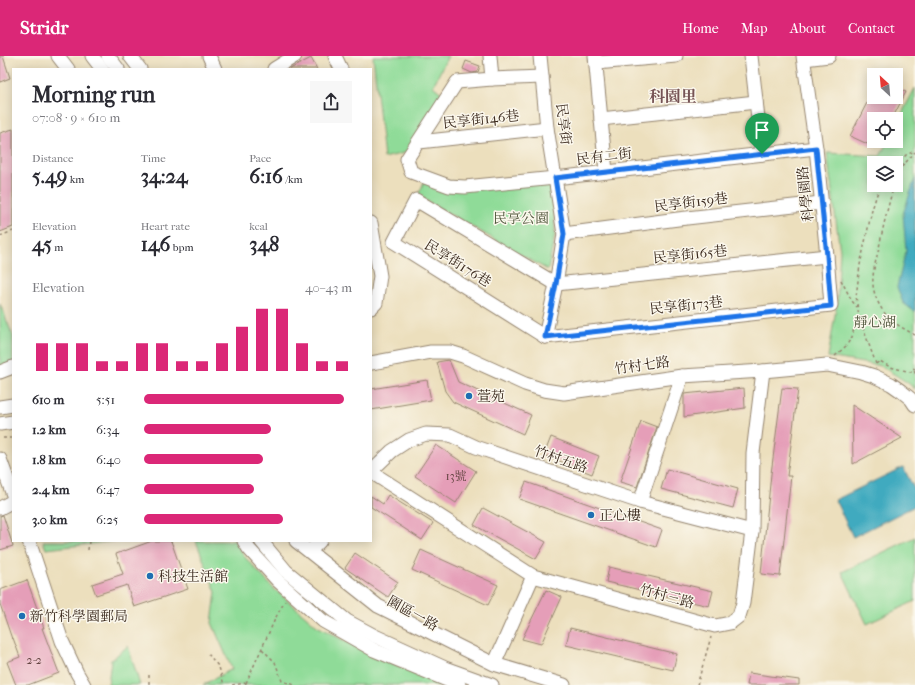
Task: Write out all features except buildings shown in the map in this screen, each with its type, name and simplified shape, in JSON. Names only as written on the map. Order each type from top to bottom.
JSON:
[{"type":"street","points":[[51,56],[59,68]]},
{"type":"street","points":[[58,56],[67,68]]},
{"type":"street","points":[[92,56],[101,68]]},
{"type":"street","points":[[108,56],[117,68]]},
{"type":"street","points":[[130,56],[139,68]]},
{"type":"street","points":[[209,56],[215,68]]},
{"type":"street","points":[[276,68],[295,56]]},
{"type":"street","points":[[334,56],[340,68]]},
{"type":"street","points":[[490,56],[492,79]]},
{"type":"street","name":"民享街","points":[[540,56],[547,128],[564,234],[556,284],[545,337]]},
{"type":"street","points":[[606,172],[596,60],[676,56]]},
{"type":"street","points":[[751,56],[762,154]]},
{"type":"street","points":[[804,58],[829,56]]},
{"type":"street","name":"科學園路","points":[[804,58],[816,148],[831,306]]},
{"type":"street","points":[[419,142],[457,82],[542,77]]},
{"type":"street","points":[[601,119],[756,102]]},
{"type":"street","name":"民享街146巷","points":[[419,142],[547,128]]},
{"type":"street","name":"民有二街","points":[[419,142],[407,159],[411,172],[449,186],[465,187],[816,148]]},
{"type":"street","name":"民享街176巷","points":[[545,337],[394,242],[416,200],[556,284]]},
{"type":"street","name":"民享街159巷","points":[[564,234],[678,219],[821,203]]},
{"type":"street","points":[[372,233],[380,276],[376,302],[372,307]]},
{"type":"street","name":"民享街165巷","points":[[556,284],[827,256]]},
{"type":"street","name":"民享街173巷","points":[[545,337],[831,306]]},
{"type":"street","name":"竹村七路","points":[[372,362],[431,352],[450,352],[463,356],[525,384],[544,390],[564,393],[682,376],[827,365],[861,372],[883,380],[902,391],[915,405]]},
{"type":"street","points":[[0,372],[12,368]]},
{"type":"street","points":[[715,626],[730,623],[739,616],[743,603],[752,530],[754,453],[763,371]]},
{"type":"street","points":[[640,502],[682,376]]},
{"type":"street","points":[[0,407],[12,405]]},
{"type":"street","points":[[0,424],[12,422]]},
{"type":"street","name":"竹村五路","points":[[372,470],[392,451],[409,440],[426,434],[450,434],[476,447],[640,502],[752,530]]},
{"type":"street","points":[[0,459],[12,492]]},
{"type":"street","name":"竹村三路","points":[[372,472],[532,576],[715,626]]},
{"type":"street","points":[[0,502],[12,501]]},
{"type":"street","points":[[0,508],[12,502]]},
{"type":"street","points":[[29,542],[62,641],[84,685]]},
{"type":"street","points":[[244,542],[248,550],[278,581],[323,620],[374,650],[459,685]]},
{"type":"street","points":[[262,542],[286,571],[347,621],[374,636],[438,664],[492,685]]},
{"type":"street","name":"園區一路","points":[[289,542],[366,605],[401,627],[482,667],[539,685]]},
{"type":"street","points":[[297,542],[378,606],[494,664],[564,685]]},
{"type":"street","points":[[496,660],[532,576]]},
{"type":"path","points":[[903,158],[915,151]]},
{"type":"path","points":[[903,165],[915,151]]},
{"type":"path","points":[[878,192],[860,265],[856,297],[861,322],[883,380]]},
{"type":"path","points":[[892,192],[874,270],[873,285],[878,301],[887,316],[893,322],[915,335]]},
{"type":"path","points":[[0,236],[12,231]]},
{"type":"path","points":[[829,275],[839,276],[852,302],[857,307]]},
{"type":"path","points":[[827,365],[846,346],[852,337],[854,328],[861,322]]},
{"type":"path","points":[[876,364],[880,362],[890,367],[915,374]]},
{"type":"path","points":[[915,369],[913,368],[915,374]]},
{"type":"path","points":[[3,438],[12,438]]},
{"type":"path","points":[[88,550],[89,542]]},
{"type":"path","points":[[232,685],[246,684],[285,601]]},
{"type":"path","points":[[697,685],[715,626]]},
{"type":"path","points":[[262,649],[275,662],[282,681],[295,685]]},
{"type":"path","points":[[208,654],[220,667],[224,685]]},
{"type":"path","points":[[148,675],[149,685]]},
{"type":"green space","points":[[373,56],[448,56],[433,86],[445,96],[408,152],[384,158]]},
{"type":"green space","name":"靜心湖","points":[[915,88],[915,389],[881,366],[828,357],[837,303],[840,251],[827,153],[880,156],[884,148],[903,148],[903,112]]},
{"type":"green space","name":"民享公園","points":[[424,182],[553,182],[555,234],[548,270],[418,196]]},
{"type":"green space","points":[[0,304],[12,334],[12,367],[0,372]]},
{"type":"green space","points":[[915,537],[915,601],[867,624],[842,572]]},
{"type":"green space","points":[[43,542],[108,542],[46,549]]},
{"type":"green space","points":[[196,542],[236,542],[243,555],[273,588],[317,626],[371,655],[447,685],[203,685],[232,669],[212,623],[216,592]]},
{"type":"green space","points":[[128,646],[140,685],[108,685],[111,660]]},
{"type":"water","name":"靜心湖","points":[[915,178],[915,312],[903,303],[897,287],[906,251],[903,214]]},
{"type":"water","points":[[903,467],[915,490],[915,506],[853,537],[835,500]]},
{"type":"place","name":"萱苑","points":[[469,396]]},
{"type":"place","name":"正心樓","points":[[591,515]]},
{"type":"place","name":"科技生活館","points":[[150,576]]},
{"type":"place","name":"新竹科學園郵局","points":[[22,616]]},
{"type":"district","name":"科園里","points":[[673,96]]},
{"type":"route","points":[[816,148],[831,306],[545,337],[556,284],[564,234],[555,178],[762,154],[816,148]]}]
